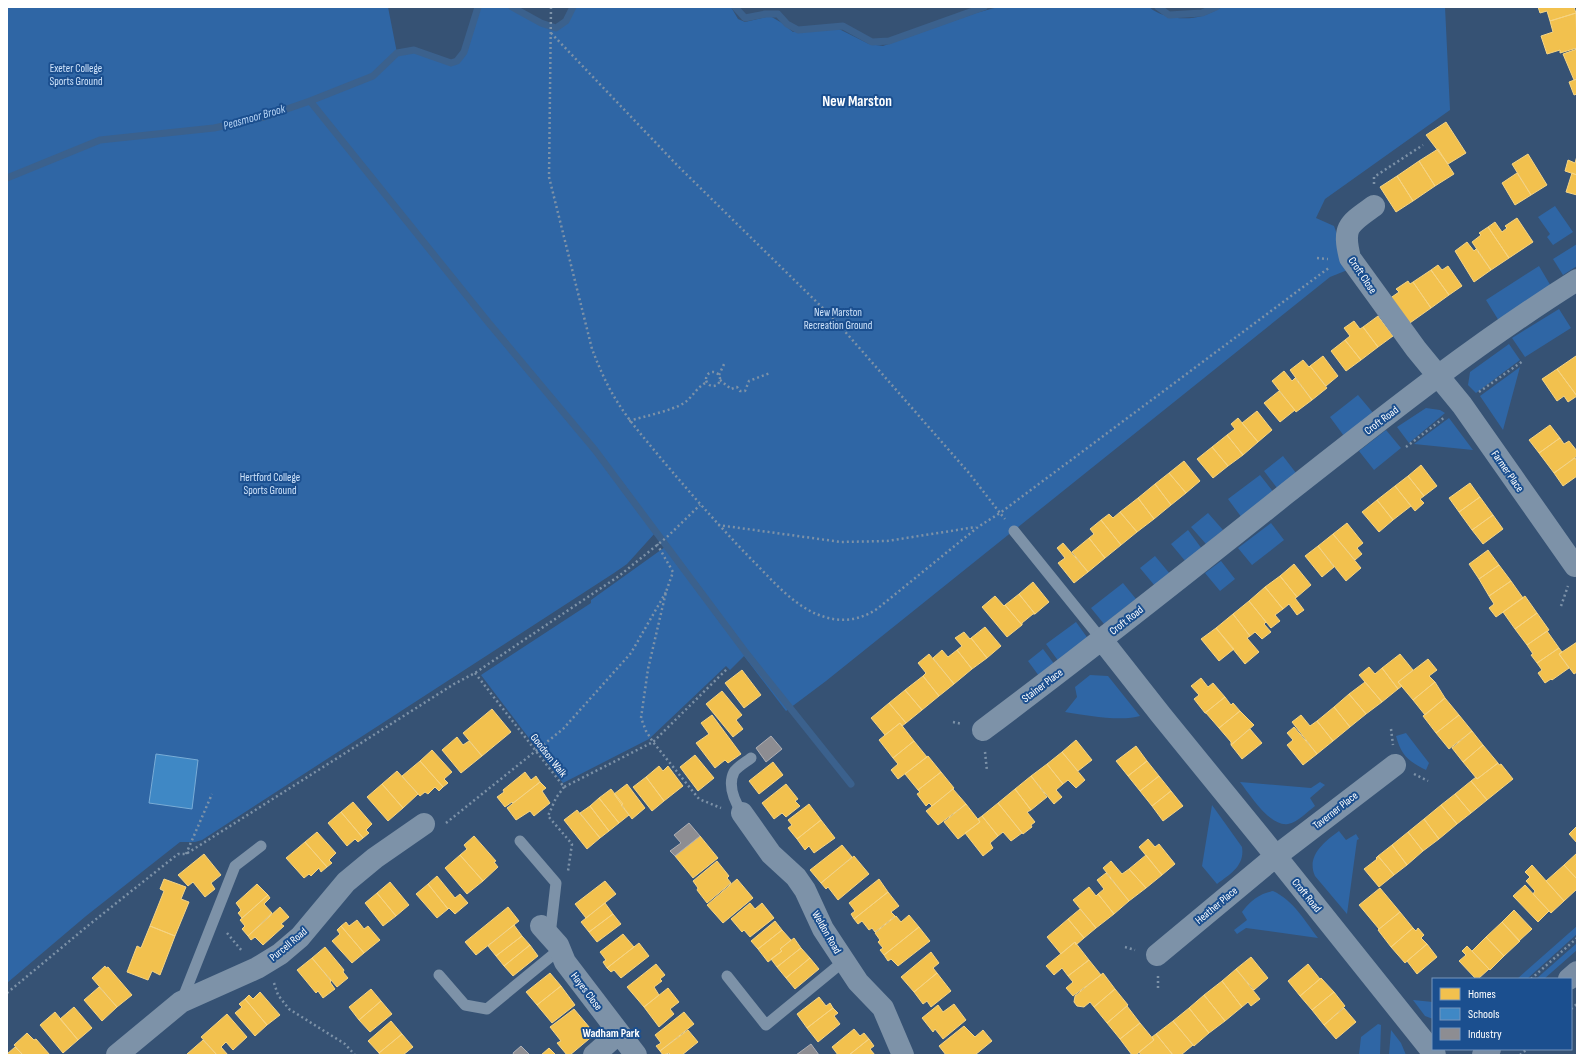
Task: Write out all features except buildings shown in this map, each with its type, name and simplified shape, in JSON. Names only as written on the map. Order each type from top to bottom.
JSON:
[{"type":"street","name":"Croft Close","points":[[1374,206],[1351,223],[1347,229],[1346,243],[1350,258],[1416,349],[1438,376]]},
{"type":"street","name":"Croft Road","points":[[1435,1055],[1102,640],[1357,438],[1438,376],[1533,308],[1577,280]]},
{"type":"street","name":"Farmer Place","points":[[1438,376],[1462,405],[1575,566]]},
{"type":"street","name":"Stainer Place","points":[[983,730],[1102,640]]},
{"type":"street","name":"Taverner Place","points":[[1276,856],[1395,765]]},
{"type":"street","name":"Weldon Road","points":[[742,813],[771,854],[796,877],[805,890],[823,929],[844,961],[858,982],[883,1008],[903,1055]]},
{"type":"street","name":"Purcell Road","points":[[117,1055],[181,1002],[256,968],[280,954],[300,937],[346,882],[375,858],[424,824]]},
{"type":"street","name":"Heather Place","points":[[1157,954],[1276,856]]},
{"type":"street","name":"Hayes Close","points":[[550,937],[565,962],[636,1055]]},
{"type":"street","points":[[594,1055],[619,1033]]},
{"type":"lane","points":[[1014,531],[1102,640]]},
{"type":"lane","points":[[742,813],[735,803],[731,782],[734,771],[751,758]]},
{"type":"lane","points":[[439,975],[465,1005],[487,1009],[550,937],[556,883],[520,841]]},
{"type":"lane","points":[[181,1002],[235,866],[261,846]]},
{"type":"lane","points":[[727,976],[766,1025],[844,961]]},
{"type":"path","points":[[551,7],[549,162],[552,191],[592,349],[602,374],[629,421],[717,525],[798,604],[819,615],[833,619],[859,619],[877,610],[978,527],[1000,513],[1332,266]]},
{"type":"path","points":[[551,33],[678,166],[834,320],[969,473],[1014,531]]},
{"type":"path","points":[[1374,206],[1374,177],[1423,145]]},
{"type":"path","points":[[1478,392],[1523,361]]},
{"type":"path","points":[[725,362],[719,375],[720,380],[731,389],[737,387],[740,391],[745,391],[749,381],[770,373]]},
{"type":"path","points":[[708,382],[708,374],[714,372],[719,375]]},
{"type":"path","points":[[629,421],[679,406],[693,396],[702,384],[708,382],[716,385],[720,380]]},
{"type":"path","points":[[1406,447],[1450,413]]},
{"type":"path","points":[[7,994],[90,924],[178,854],[186,854],[454,684],[475,673],[619,576],[667,537],[700,505]]},
{"type":"path","points":[[717,525],[842,542],[887,542],[978,527]]},
{"type":"path","points":[[657,544],[673,572],[666,592],[648,669],[641,718],[646,731],[653,742],[699,799],[725,810],[742,813]]},
{"type":"path","points":[[424,824],[445,824],[564,729],[631,654],[666,592]]},
{"type":"path","name":"Goodson Walk","points":[[475,673],[564,787],[653,742],[728,668]]},
{"type":"path","points":[[186,854],[212,794]]},
{"type":"path","points":[[214,919],[256,968],[270,974],[278,994],[289,1009],[345,1044],[355,1055]]},
{"type":"path","points":[[1532,978],[1577,938]]},
{"type":"green space","points":[[7,7],[388,7],[397,53],[414,50],[451,63],[457,61],[464,52],[478,7],[512,7],[541,23],[556,28],[566,21],[573,7],[731,7],[738,19],[745,22],[770,16],[793,32],[837,28],[869,44],[883,46],[976,13],[998,7],[1149,7],[1160,14],[1174,18],[1195,18],[1222,7],[1445,7],[1450,110],[1325,199],[1316,218],[1334,226],[1350,269],[1330,277],[826,681],[786,711],[744,656],[730,670],[726,666],[649,739],[563,783],[481,675],[591,603],[591,600],[665,547],[655,533],[627,564],[614,573],[202,840],[195,842],[180,842],[86,916],[7,983]]},
{"type":"green space","points":[[1555,206],[1573,232],[1553,245],[1547,237],[1550,234],[1538,217]]},
{"type":"green space","points":[[1577,244],[1577,266],[1563,275],[1553,259]]},
{"type":"green space","points":[[1539,266],[1552,288],[1499,321],[1486,300]]},
{"type":"green space","points":[[1559,309],[1571,328],[1525,357],[1512,338]]},
{"type":"green space","points":[[1509,344],[1520,360],[1476,393],[1468,385],[1470,372]]},
{"type":"green space","points":[[1520,367],[1503,430],[1480,396]]},
{"type":"green space","points":[[1358,395],[1374,414],[1344,436],[1330,417]]},
{"type":"green space","points":[[1426,408],[1440,410],[1445,413],[1409,443],[1397,427]]},
{"type":"green space","points":[[1449,418],[1473,450],[1414,444]]},
{"type":"green space","points":[[1386,430],[1401,448],[1374,470],[1359,451]]},
{"type":"green space","points":[[1283,456],[1296,473],[1277,488],[1264,471]]},
{"type":"green space","points":[[1260,475],[1275,494],[1242,518],[1228,499]]},
{"type":"green space","points":[[1208,513],[1223,530],[1206,544],[1191,527]]},
{"type":"green space","points":[[1271,523],[1284,540],[1252,565],[1238,548]]},
{"type":"green space","points":[[1188,530],[1202,549],[1186,562],[1171,544]]},
{"type":"green space","points":[[1155,556],[1170,574],[1155,586],[1140,568]]},
{"type":"green space","points":[[1221,561],[1235,579],[1220,591],[1205,573]]},
{"type":"green space","points":[[1123,583],[1136,599],[1104,624],[1091,608]]},
{"type":"green space","points":[[1076,622],[1089,640],[1059,662],[1046,644]]},
{"type":"green space","points":[[1043,649],[1055,665],[1039,676],[1028,661]]},
{"type":"green space","points":[[1090,675],[1108,676],[1140,716],[1132,718],[1113,718],[1065,712],[1077,697],[1075,687]]},
{"type":"green space","points":[[1406,733],[1429,763],[1426,770],[1414,764],[1406,757],[1400,748],[1396,736]]},
{"type":"green space","points":[[1240,782],[1311,788],[1320,782],[1325,785],[1310,798],[1315,806],[1292,823],[1281,824],[1274,821],[1261,809]]},
{"type":"green space","points":[[1212,805],[1242,847],[1241,859],[1236,869],[1217,884],[1202,866]]},
{"type":"green space","points":[[1339,831],[1346,840],[1356,834],[1359,839],[1357,840],[1347,914],[1315,876],[1313,869],[1313,862],[1318,850]]},
{"type":"green space","points":[[1273,891],[1293,905],[1318,938],[1246,928],[1237,934],[1234,930],[1247,920],[1242,912],[1245,908],[1251,901],[1259,896]]},
{"type":"green space","points":[[1577,926],[1577,934],[1528,978],[1518,978]]},
{"type":"green space","points":[[1577,943],[1577,950],[1545,978],[1537,978]]},
{"type":"green space","points":[[1413,1000],[1432,1002],[1432,1019],[1425,1016]]},
{"type":"green space","points":[[1378,1024],[1381,1025],[1380,1055],[1359,1055],[1361,1037]]},
{"type":"green space","points":[[1391,1030],[1401,1043],[1406,1055],[1389,1055]]},
{"type":"waterway","name":"Peasmoor Brook","points":[[7,178],[100,140],[214,128],[264,117],[310,101],[373,76],[397,53],[414,50],[451,63],[457,61],[464,52],[478,7]]},
{"type":"waterway","name":"Peasmoor Brook","points":[[512,7],[541,23],[556,28],[566,21],[573,7]]},
{"type":"waterway","name":"Peasmoor Brook","points":[[735,7],[745,18],[765,14],[778,14],[787,24],[798,30],[843,26],[872,42],[889,41],[984,7]]},
{"type":"waterway","name":"Peasmoor Brook","points":[[1158,7],[1169,15],[1202,13],[1216,7]]},
{"type":"waterway","points":[[310,101],[488,322],[595,450],[747,654],[851,784]]},
{"type":"district","name":"New Marston","points":[[857,101]]},
{"type":"district","name":"Wadham Park","points":[[611,1033]]},
{"type":"park label","name":"Exeter College Sports Ground","points":[[76,74]]},
{"type":"park label","name":"New Marston Recreation Ground","points":[[838,318]]},
{"type":"park label","name":"Hertford College Sports Ground","points":[[270,483]]}]
